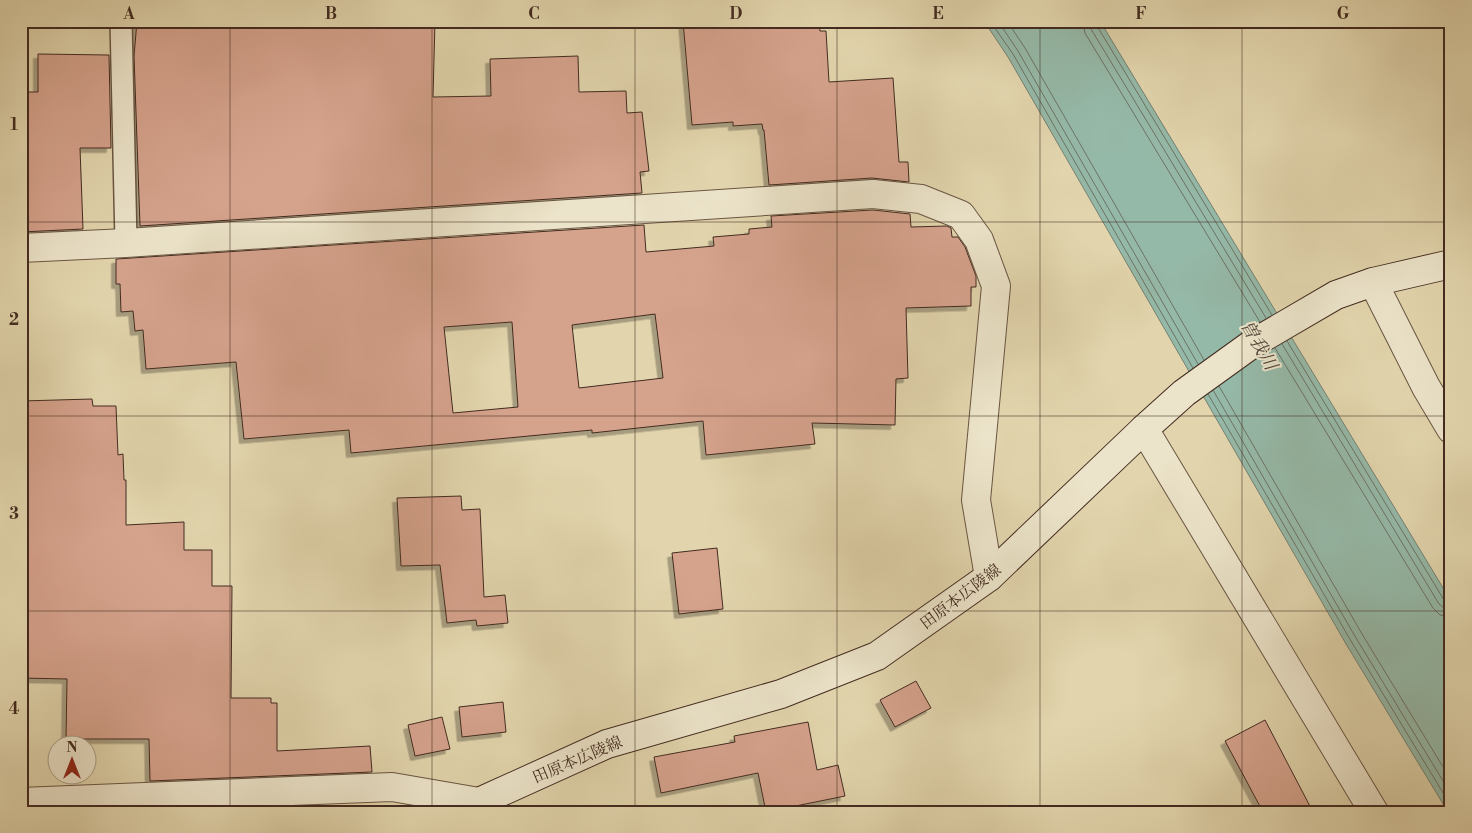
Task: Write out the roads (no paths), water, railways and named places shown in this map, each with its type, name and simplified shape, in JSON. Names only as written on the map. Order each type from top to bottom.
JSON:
[{"type":"street","points":[[21,248],[126,243],[873,194],[921,199],[961,215],[979,240],[996,286],[976,500],[989,576]]},
{"type":"street","name":"田原本広陵線","points":[[473,807],[607,744],[781,694],[877,656],[989,576],[1184,393],[1252,344],[1336,295],[1373,282],[1451,264]]},
{"type":"street","points":[[1373,282],[1426,387],[1451,429]]},
{"type":"street","points":[[1144,429],[1374,812]]},
{"type":"street","points":[[21,802],[392,787],[473,807]]},
{"type":"lane","points":[[121,21],[126,243]]},
{"type":"water","name":"曽我川","points":[[984,21],[1100,21],[1451,601],[1451,812],[1448,812],[1346,644],[1008,57]]}]
